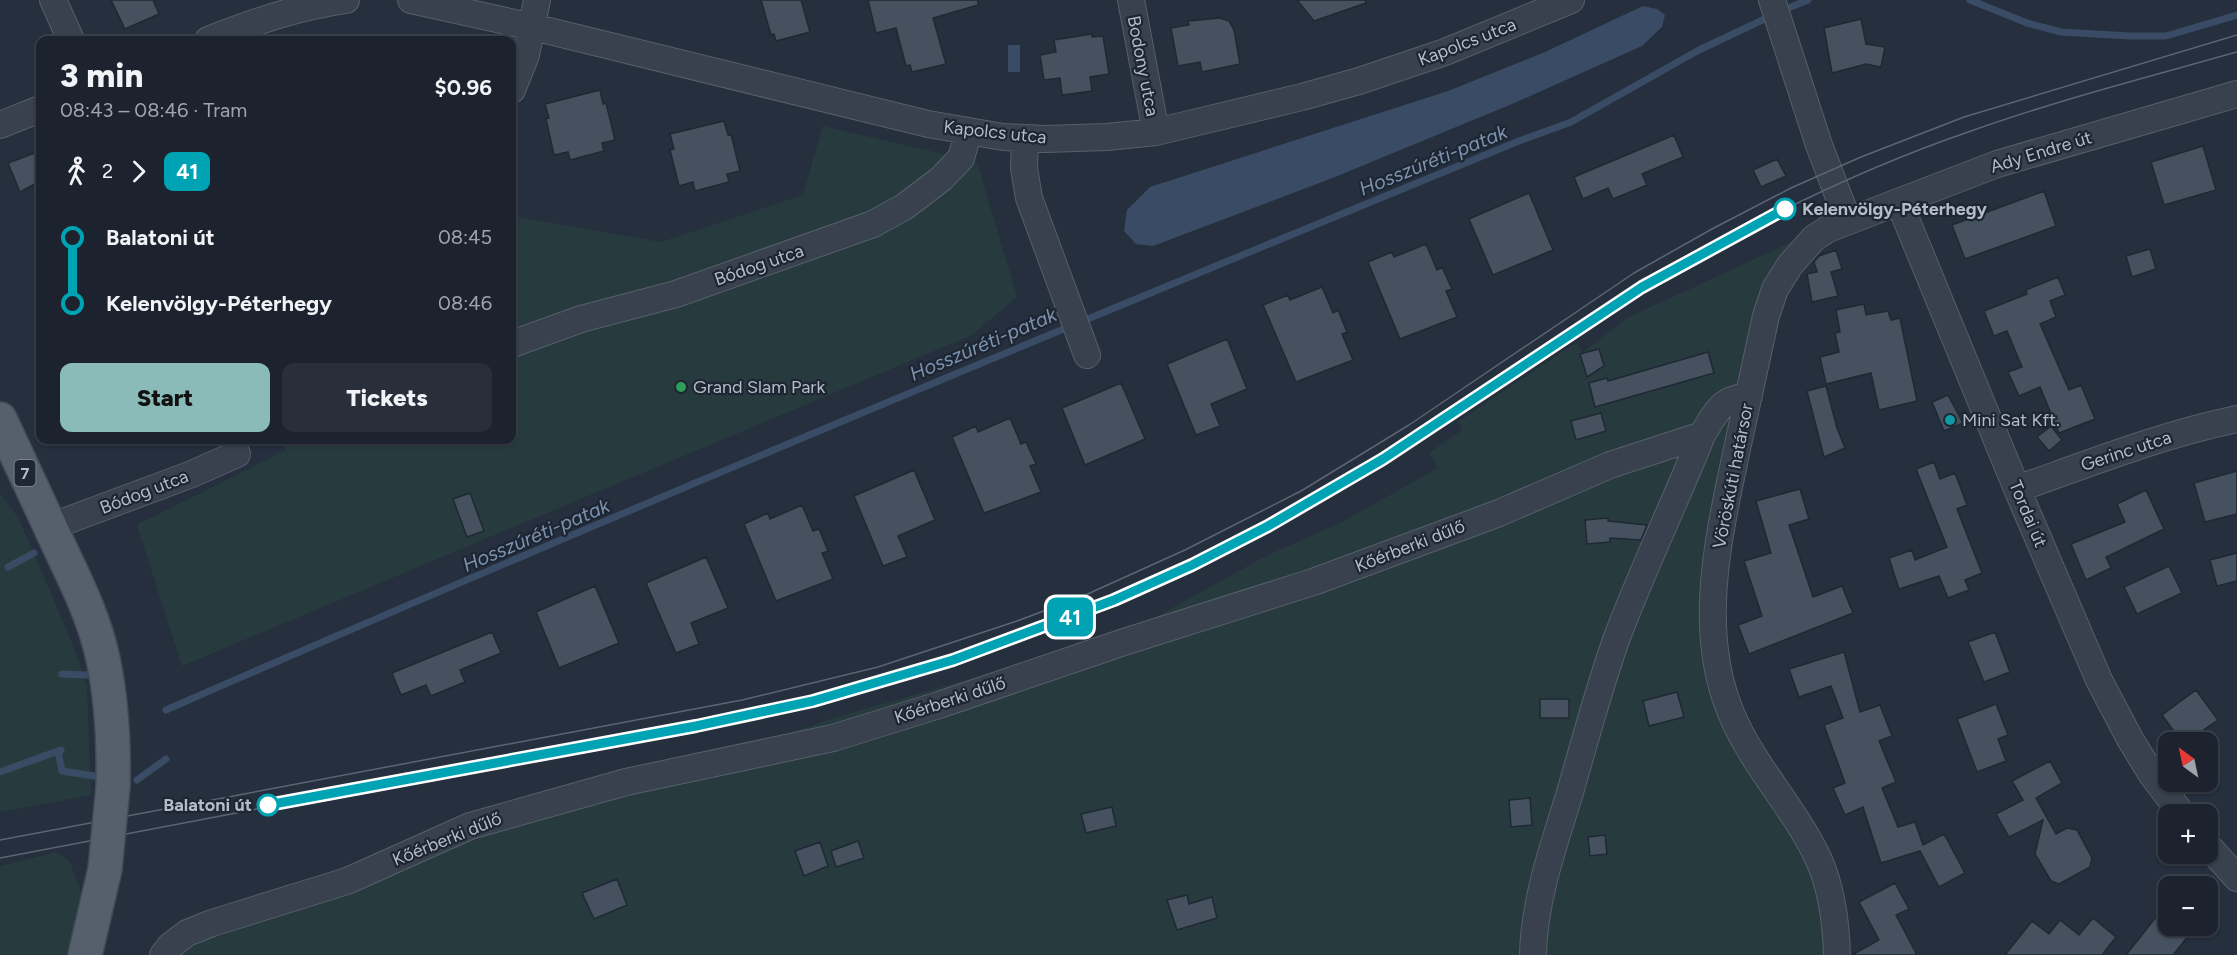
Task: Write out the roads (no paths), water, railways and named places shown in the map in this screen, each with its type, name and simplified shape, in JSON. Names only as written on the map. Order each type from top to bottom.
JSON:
[{"type":"main road","name":"7","points":[[0,419],[81,592],[103,657],[111,719],[113,787],[105,869],[84,955]]},
{"type":"street","points":[[52,0],[70,36]]},
{"type":"street","points":[[219,36],[308,5],[346,0]]},
{"type":"street","name":"Kapolcs utca","points":[[411,0],[532,27],[928,124],[1025,138],[1107,137],[1156,132],[1359,81],[1445,52],[1571,0]]},
{"type":"street","points":[[516,80],[526,55],[537,0]]},
{"type":"street","name":"Bodony utca","points":[[1131,0],[1156,132]]},
{"type":"street","points":[[1772,0],[1819,145],[1848,221]]},
{"type":"street","name":"Ady Endre út","points":[[1848,221],[2008,161],[2237,94]]},
{"type":"street","points":[[0,124],[36,110]]},
{"type":"street","name":"Bódog utca","points":[[516,343],[581,319],[676,294],[873,224],[904,207],[941,180],[961,158],[969,131]]},
{"type":"street","points":[[1025,138],[1024,168],[1029,198],[1084,348]]},
{"type":"street","name":"Tordai út","points":[[1899,202],[2017,489],[2109,700],[2152,775],[2174,804]]},
{"type":"street","name":"Vöröskúti határsor","points":[[1837,955],[1831,894],[1818,859],[1803,830],[1740,734],[1721,684],[1713,624],[1720,527],[1766,316],[1775,289],[1801,250],[1814,238],[1848,221]]},
{"type":"street","points":[[1533,955],[1538,913],[1549,863],[1607,668],[1647,564],[1702,435],[1718,410],[1730,398],[1749,396]]},
{"type":"street","name":"Gerinc utca","points":[[2017,489],[2134,447],[2197,428],[2237,419]]},
{"type":"street","name":"Kőérberki dűlő","points":[[163,955],[170,946],[187,933],[212,922],[347,881],[470,826],[627,782],[833,738],[1313,582],[1499,513],[1610,465],[1702,435]]},
{"type":"street","name":"Bódog utca","points":[[50,527],[192,474],[237,454]]},
{"type":"street","points":[[2218,857],[2237,878]]},
{"type":"water","points":[[1643,6],[1657,9],[1665,15],[1662,27],[1642,46],[1512,104],[1335,177],[1153,246],[1136,244],[1124,231],[1127,210],[1150,187],[1448,91],[1545,52]]},
{"type":"water","points":[[1008,45],[1020,45],[1020,72],[1008,72]]},
{"type":"waterway","name":"Hosszúréti-patak","points":[[1781,11],[1808,0]]},
{"type":"waterway","name":"Hosszúréti-patak","points":[[1970,0],[2027,23],[2061,32],[2130,36],[2166,36],[2237,15]]},
{"type":"waterway","name":"Hosszúréti-patak","points":[[166,710],[841,422],[1519,141],[1571,122],[1699,50],[1771,16]]},
{"type":"waterway","points":[[8,567],[34,553]]},
{"type":"waterway","points":[[62,674],[86,675]]},
{"type":"waterway","name":"Hosszúréti-patak","points":[[0,772],[61,750]]},
{"type":"waterway","points":[[58,751],[62,771],[94,776]]},
{"type":"waterway","points":[[137,780],[166,759]]},
{"type":"tram line","points":[[0,840],[742,700],[878,667],[1017,621],[1081,597],[1185,550],[1301,491],[1409,425],[1634,273],[1791,188],[1861,157],[1964,117],[2237,35]]},
{"type":"tram line","points":[[0,858],[739,718],[856,689],[1005,642],[1152,583],[1298,510],[1439,424],[1650,283],[1790,207],[1898,158],[1971,131],[2070,99],[2237,52]]},
{"type":"tram line","name":"41","points":[[268,805],[696,726],[813,701],[953,660],[1114,600],[1192,565],[1268,526],[1403,448],[1642,287],[1785,209]]},
{"type":"place","name":"Kelenvölgy-Péterhegy","points":[[1785,209]]},
{"type":"place","name":"Grand Slam Park","points":[[681,387]]},
{"type":"place","name":"Mini Sat Kft.","points":[[1950,420]]},
{"type":"place","name":"Balatoni út","points":[[268,805]]}]
